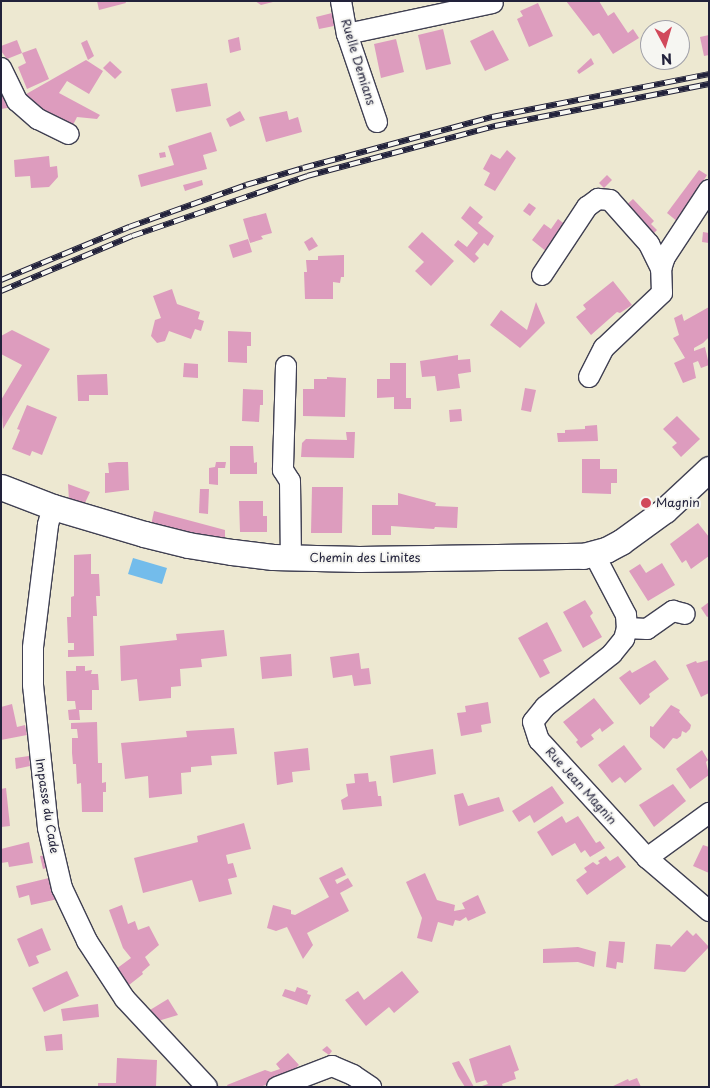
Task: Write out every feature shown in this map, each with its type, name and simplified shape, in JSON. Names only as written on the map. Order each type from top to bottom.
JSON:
[{"type":"street","name":"Ruelle Demians","points":[[341,1],[347,34],[376,122]]},
{"type":"street","points":[[347,34],[493,3]]},
{"type":"street","points":[[1,68],[17,101],[38,119],[68,134]]},
{"type":"street","points":[[589,377],[604,348],[662,292],[661,269],[665,257],[709,190]]},
{"type":"street","points":[[542,275],[588,207],[598,199],[610,200],[649,244],[661,269]]},
{"type":"street","points":[[286,366],[283,470],[290,482],[291,558]]},
{"type":"street","name":"Chemin des Limites","points":[[1,487],[53,507],[188,545],[232,552],[291,558],[359,559],[583,556],[594,554],[621,542],[665,510],[709,469]]},
{"type":"street","name":"Impasse du Cade","points":[[53,507],[48,525],[33,648],[33,685],[48,828],[62,888],[87,942],[125,999],[207,1087]]},
{"type":"street","points":[[594,554],[626,615],[627,628],[647,629],[673,611],[685,614]]},
{"type":"street","name":"Rue Jean Magnin","points":[[627,628],[624,639],[612,654],[545,707],[533,722],[539,740],[647,858],[709,911]]},
{"type":"street","points":[[647,858],[709,813]]},
{"type":"street","points":[[277,1087],[332,1066],[353,1075],[371,1087]]},
{"type":"water","points":[[133,558],[167,568],[162,584],[128,574]]},
{"type":"building","points":[[97,1],[125,1],[126,3],[99,10]]},
{"type":"building","points":[[255,1],[273,1],[273,2],[261,5]]},
{"type":"building","points":[[566,1],[599,1],[608,16],[614,12],[628,33],[633,29],[639,38],[613,54],[599,33],[593,36]]},
{"type":"building","points":[[538,3],[553,36],[529,47],[517,19],[523,16],[520,11]]},
{"type":"building","points":[[336,12],[339,25],[319,29],[316,17]]},
{"type":"building","points":[[443,29],[451,64],[426,70],[418,35]]},
{"type":"building","points":[[493,30],[509,60],[485,71],[470,41]]},
{"type":"building","points":[[709,35],[709,55],[704,56],[700,37]]},
{"type":"building","points":[[239,37],[241,50],[230,53],[228,40]]},
{"type":"building","points":[[396,39],[404,72],[381,78],[374,44]]},
{"type":"building","points":[[17,40],[22,53],[7,59],[1,51],[1,46]]},
{"type":"building","points":[[87,40],[94,56],[88,60],[81,43]]},
{"type":"building","points":[[36,48],[49,79],[27,89],[18,67],[26,63],[22,53]]},
{"type":"building","points":[[591,58],[594,64],[579,74],[577,71]]},
{"type":"building","points":[[86,60],[103,71],[89,94],[67,81],[59,93],[100,115],[97,119],[77,117],[72,127],[21,97]]},
{"type":"building","points":[[110,61],[122,72],[115,79],[103,68]]},
{"type":"building","points":[[1,83],[13,107],[1,109]]},
{"type":"building","points":[[207,83],[211,106],[176,112],[171,89]]},
{"type":"building","points":[[240,111],[245,120],[230,127],[226,119]]},
{"type":"building","points":[[287,111],[289,120],[298,117],[302,132],[266,142],[259,117]]},
{"type":"building","points":[[211,132],[217,151],[203,155],[207,169],[141,187],[138,175],[174,165],[168,146]]},
{"type":"building","points":[[507,150],[516,158],[495,191],[484,185],[490,173],[483,169],[491,154],[500,159]]},
{"type":"building","points":[[165,152],[166,157],[160,158],[159,153]]},
{"type":"building","points":[[49,156],[50,167],[57,166],[58,177],[49,187],[31,188],[30,176],[15,177],[14,160]]},
{"type":"building","points":[[699,170],[707,175],[678,222],[667,213]]},
{"type":"building","points":[[607,175],[612,180],[604,188],[599,183]]},
{"type":"building","points":[[202,180],[203,185],[185,191],[183,185]]},
{"type":"building","points":[[633,199],[654,221],[651,224],[657,230],[650,237],[623,208]]},
{"type":"building","points":[[529,203],[536,208],[530,216],[523,211]]},
{"type":"building","points":[[470,206],[483,217],[478,223],[494,236],[488,246],[484,243],[475,254],[479,258],[474,263],[454,245],[458,240],[467,247],[478,233],[461,218]]},
{"type":"building","points":[[266,213],[272,233],[261,236],[263,239],[250,243],[243,219]]},
{"type":"building","points":[[558,219],[566,225],[547,252],[532,240],[544,224],[551,229]]},
{"type":"building","points":[[422,232],[454,261],[431,286],[415,271],[424,262],[408,247]]},
{"type":"building","points":[[703,232],[709,233],[709,243],[702,242]]},
{"type":"building","points":[[312,237],[318,246],[309,251],[304,242]]},
{"type":"building","points":[[248,239],[252,252],[233,258],[229,245]]},
{"type":"building","points":[[344,255],[344,277],[341,277],[340,283],[333,282],[333,299],[305,299],[304,272],[307,272],[306,260],[318,260],[318,256]]},
{"type":"building","points":[[613,281],[632,305],[620,313],[617,312],[591,335],[576,317],[586,309],[583,305]]},
{"type":"building","points":[[172,289],[177,304],[200,312],[198,319],[204,321],[201,331],[195,329],[191,339],[169,331],[165,341],[157,343],[151,336],[155,320],[161,318],[153,296]]},
{"type":"building","points":[[536,302],[545,323],[520,348],[490,325],[501,310],[527,330]]},
{"type":"building","points":[[709,307],[709,337],[694,348],[694,351],[705,347],[709,365],[701,368],[698,361],[693,363],[696,378],[683,383],[674,363],[685,358],[673,338],[679,335],[674,318],[682,314],[684,321]]},
{"type":"building","points":[[12,330],[50,349],[3,429],[1,400],[22,365],[1,354],[1,336]]},
{"type":"building","points":[[228,331],[251,332],[251,346],[247,346],[247,363],[228,362]]},
{"type":"building","points":[[458,355],[458,360],[470,359],[471,372],[458,374],[460,388],[437,391],[435,376],[422,377],[420,361]]},
{"type":"building","points":[[184,363],[198,364],[198,378],[183,377]]},
{"type":"building","points":[[390,363],[406,363],[406,398],[411,398],[411,409],[394,409],[394,397],[377,398],[377,379],[390,379]]},
{"type":"building","points":[[107,374],[108,395],[89,395],[89,401],[78,401],[77,375]]},
{"type":"building","points":[[327,377],[346,378],[345,417],[303,416],[303,389],[314,389],[314,379],[327,379]]},
{"type":"building","points":[[525,388],[536,390],[531,412],[521,410]]},
{"type":"building","points":[[243,389],[263,390],[263,405],[260,405],[259,422],[242,421]]},
{"type":"building","points":[[27,405],[57,417],[42,455],[32,451],[30,456],[12,449],[20,430],[17,429]]},
{"type":"building","points":[[461,409],[462,421],[450,422],[449,410]]},
{"type":"building","points":[[677,416],[700,439],[681,457],[672,447],[677,443],[663,429]]},
{"type":"building","points":[[597,425],[598,441],[558,442],[557,433],[565,433],[565,430],[585,429],[585,426]]},
{"type":"building","points":[[346,432],[355,432],[354,458],[301,457],[302,443],[306,439],[347,440]]},
{"type":"building","points":[[230,446],[253,446],[254,463],[257,462],[257,474],[230,474]]},
{"type":"building","points":[[582,459],[600,459],[600,469],[617,469],[617,483],[611,483],[611,494],[582,493]]},
{"type":"building","points":[[128,462],[129,490],[105,493],[105,473],[109,473],[108,463]]},
{"type":"building","points":[[216,462],[226,462],[225,468],[218,468],[218,485],[209,484],[209,468],[215,467]]},
{"type":"building","points":[[68,484],[90,492],[84,505],[69,500]]},
{"type":"building","points":[[312,487],[343,487],[342,533],[311,533]]},
{"type":"building","points":[[200,489],[209,489],[208,514],[199,513]]},
{"type":"building","points":[[398,493],[436,503],[435,506],[458,507],[457,528],[435,527],[434,529],[391,526],[391,535],[372,535],[372,505],[398,505]]},
{"type":"building","points":[[239,501],[263,501],[263,516],[267,516],[267,532],[240,532]]},
{"type":"building","points":[[154,511],[225,530],[225,541],[151,525]]},
{"type":"building","points":[[698,523],[709,537],[709,556],[691,569],[686,560],[682,563],[670,544]]},
{"type":"building","points":[[91,554],[91,574],[99,574],[100,596],[96,596],[97,616],[93,616],[94,656],[68,657],[68,650],[74,650],[74,643],[68,643],[67,617],[71,617],[71,597],[74,596],[74,555]]},
{"type":"building","points":[[662,563],[675,585],[648,601],[629,571],[640,564],[646,573]]},
{"type":"building","points":[[585,600],[593,613],[590,616],[602,637],[583,648],[563,612]]},
{"type":"building","points":[[709,602],[709,616],[707,617],[701,608]]},
{"type":"building","points":[[547,622],[562,651],[543,660],[550,673],[540,678],[518,638]]},
{"type":"building","points":[[224,630],[227,656],[201,659],[202,667],[180,669],[181,686],[171,687],[171,698],[139,701],[137,679],[121,681],[120,646],[177,640],[176,634]]},
{"type":"building","points":[[359,653],[361,669],[369,668],[371,684],[354,686],[352,675],[333,678],[330,657]]},
{"type":"building","points":[[291,654],[292,676],[262,679],[260,657]]},
{"type":"building","points":[[655,660],[669,679],[649,694],[650,697],[640,705],[619,678],[630,670],[632,673]]},
{"type":"building","points":[[709,660],[709,693],[701,697],[686,665],[696,661],[697,663]]},
{"type":"building","points":[[76,666],[85,666],[85,671],[92,670],[91,674],[98,674],[99,690],[92,690],[92,710],[79,710],[80,720],[69,720],[68,710],[76,709],[75,701],[67,701],[66,671],[76,671]]},
{"type":"building","points":[[594,698],[614,723],[602,732],[600,728],[591,735],[594,739],[581,748],[576,742],[578,740],[563,722]]},
{"type":"building","points":[[488,702],[491,723],[481,725],[482,732],[461,736],[457,713],[466,712],[465,706]]},
{"type":"building","points":[[12,704],[17,727],[25,725],[27,735],[1,740],[1,707]]},
{"type":"building","points":[[671,705],[680,710],[679,712],[691,725],[686,733],[682,731],[681,736],[677,739],[673,738],[664,749],[650,737],[650,726],[653,727]]},
{"type":"building","points":[[97,722],[98,763],[102,763],[102,783],[106,782],[106,792],[103,792],[103,812],[82,812],[81,783],[77,784],[76,764],[73,764],[72,753],[72,738],[78,738],[77,729],[71,729],[71,723]]},
{"type":"building","points":[[234,728],[237,754],[211,756],[212,765],[191,767],[191,772],[181,773],[182,794],[149,798],[148,776],[125,779],[121,743],[187,737],[186,731]]},
{"type":"building","points":[[624,745],[642,769],[625,783],[620,777],[612,783],[598,765]]},
{"type":"building","points":[[308,748],[310,770],[292,772],[293,782],[277,785],[274,752]]},
{"type":"building","points":[[433,749],[436,774],[393,783],[390,756]]},
{"type":"building","points":[[702,750],[708,760],[706,762],[709,775],[690,789],[676,769]]},
{"type":"building","points":[[29,756],[30,766],[16,769],[15,758]]},
{"type":"building","points":[[368,773],[369,782],[376,781],[378,796],[381,796],[382,806],[343,810],[341,800],[348,796],[346,784],[355,783],[354,774]]},
{"type":"building","points":[[673,784],[686,801],[654,827],[639,805]]},
{"type":"building","points":[[552,786],[564,803],[534,823],[530,815],[519,822],[512,811]]},
{"type":"building","points":[[6,788],[10,826],[1,827],[1,789]]},
{"type":"building","points":[[463,793],[468,806],[499,797],[504,811],[459,826],[454,795]]},
{"type":"building","points":[[562,816],[566,823],[578,816],[596,843],[600,841],[605,848],[590,857],[585,850],[581,853],[575,843],[552,856],[537,832]]},
{"type":"building","points":[[244,823],[251,849],[226,855],[228,864],[233,863],[237,877],[228,879],[232,894],[199,902],[192,880],[143,893],[134,858],[198,842],[197,836]]},
{"type":"building","points":[[29,842],[33,863],[9,867],[8,862],[1,863],[1,849]]},
{"type":"building","points":[[703,845],[709,847],[709,873],[693,866]]},
{"type":"building","points":[[48,855],[51,867],[43,869],[40,856]]},
{"type":"building","points":[[606,856],[610,861],[618,856],[626,867],[587,895],[576,880],[587,872],[584,868],[593,862],[597,865],[600,863],[598,861]]},
{"type":"building","points":[[342,867],[346,875],[335,880],[337,884],[348,878],[353,886],[340,893],[349,911],[307,933],[313,945],[303,959],[287,927],[276,931],[267,928],[273,905],[291,910],[291,914],[295,915],[329,897],[319,878]]},
{"type":"building","points":[[425,873],[437,900],[455,905],[454,911],[465,909],[462,903],[478,895],[486,913],[468,921],[466,917],[460,921],[455,920],[453,926],[438,922],[432,942],[417,938],[422,918],[406,882]]},
{"type":"building","points":[[53,877],[58,899],[31,905],[29,895],[19,898],[16,886]]},
{"type":"building","points":[[122,905],[128,924],[135,921],[138,930],[149,926],[159,945],[145,957],[150,965],[142,972],[143,974],[124,989],[112,972],[131,958],[123,948],[109,910]]},
{"type":"building","points":[[42,928],[51,950],[36,956],[39,963],[29,967],[17,939]]},
{"type":"building","points":[[687,930],[693,936],[696,933],[709,947],[685,972],[654,969],[656,944],[670,945],[671,947]]},
{"type":"building","points":[[609,941],[625,942],[623,963],[617,962],[616,969],[606,967]]},
{"type":"building","points":[[578,947],[596,952],[594,967],[578,962],[543,963],[543,949]]},
{"type":"building","points":[[67,971],[79,996],[44,1012],[32,988]]},
{"type":"building","points":[[402,971],[419,992],[394,1013],[389,1007],[366,1026],[345,1000],[358,991],[364,1000]]},
{"type":"building","points":[[297,987],[308,991],[307,994],[311,995],[307,1005],[282,996],[285,989],[295,992]]},
{"type":"building","points":[[168,999],[178,1015],[158,1021],[150,1010]]},
{"type":"building","points":[[98,1004],[99,1017],[63,1021],[61,1009]]},
{"type":"building","points":[[62,1034],[63,1050],[46,1051],[44,1036]]},
{"type":"building","points":[[510,1045],[519,1070],[514,1072],[516,1079],[502,1084],[503,1087],[479,1087],[488,1084],[486,1080],[476,1083],[469,1059]]},
{"type":"building","points":[[327,1046],[332,1051],[329,1055],[322,1050]]},
{"type":"building","points":[[288,1053],[299,1065],[283,1080],[259,1087],[228,1087],[227,1085],[265,1070],[271,1072],[280,1069],[276,1064]]},
{"type":"building","points":[[117,1058],[157,1060],[156,1087],[98,1087],[98,1083],[116,1083]]},
{"type":"building","points":[[459,1061],[474,1087],[465,1087],[458,1076],[452,1063]]},
{"type":"building","points":[[637,1078],[641,1087],[611,1087],[628,1079],[629,1081]]},
{"type":"railway","points":[[1,280],[129,227],[246,185],[303,168],[492,117],[709,74]]},
{"type":"railway","points":[[1,291],[132,236],[307,176],[495,126],[709,84]]},
{"type":"place","name":"Magnin","points":[[646,503]]}]
